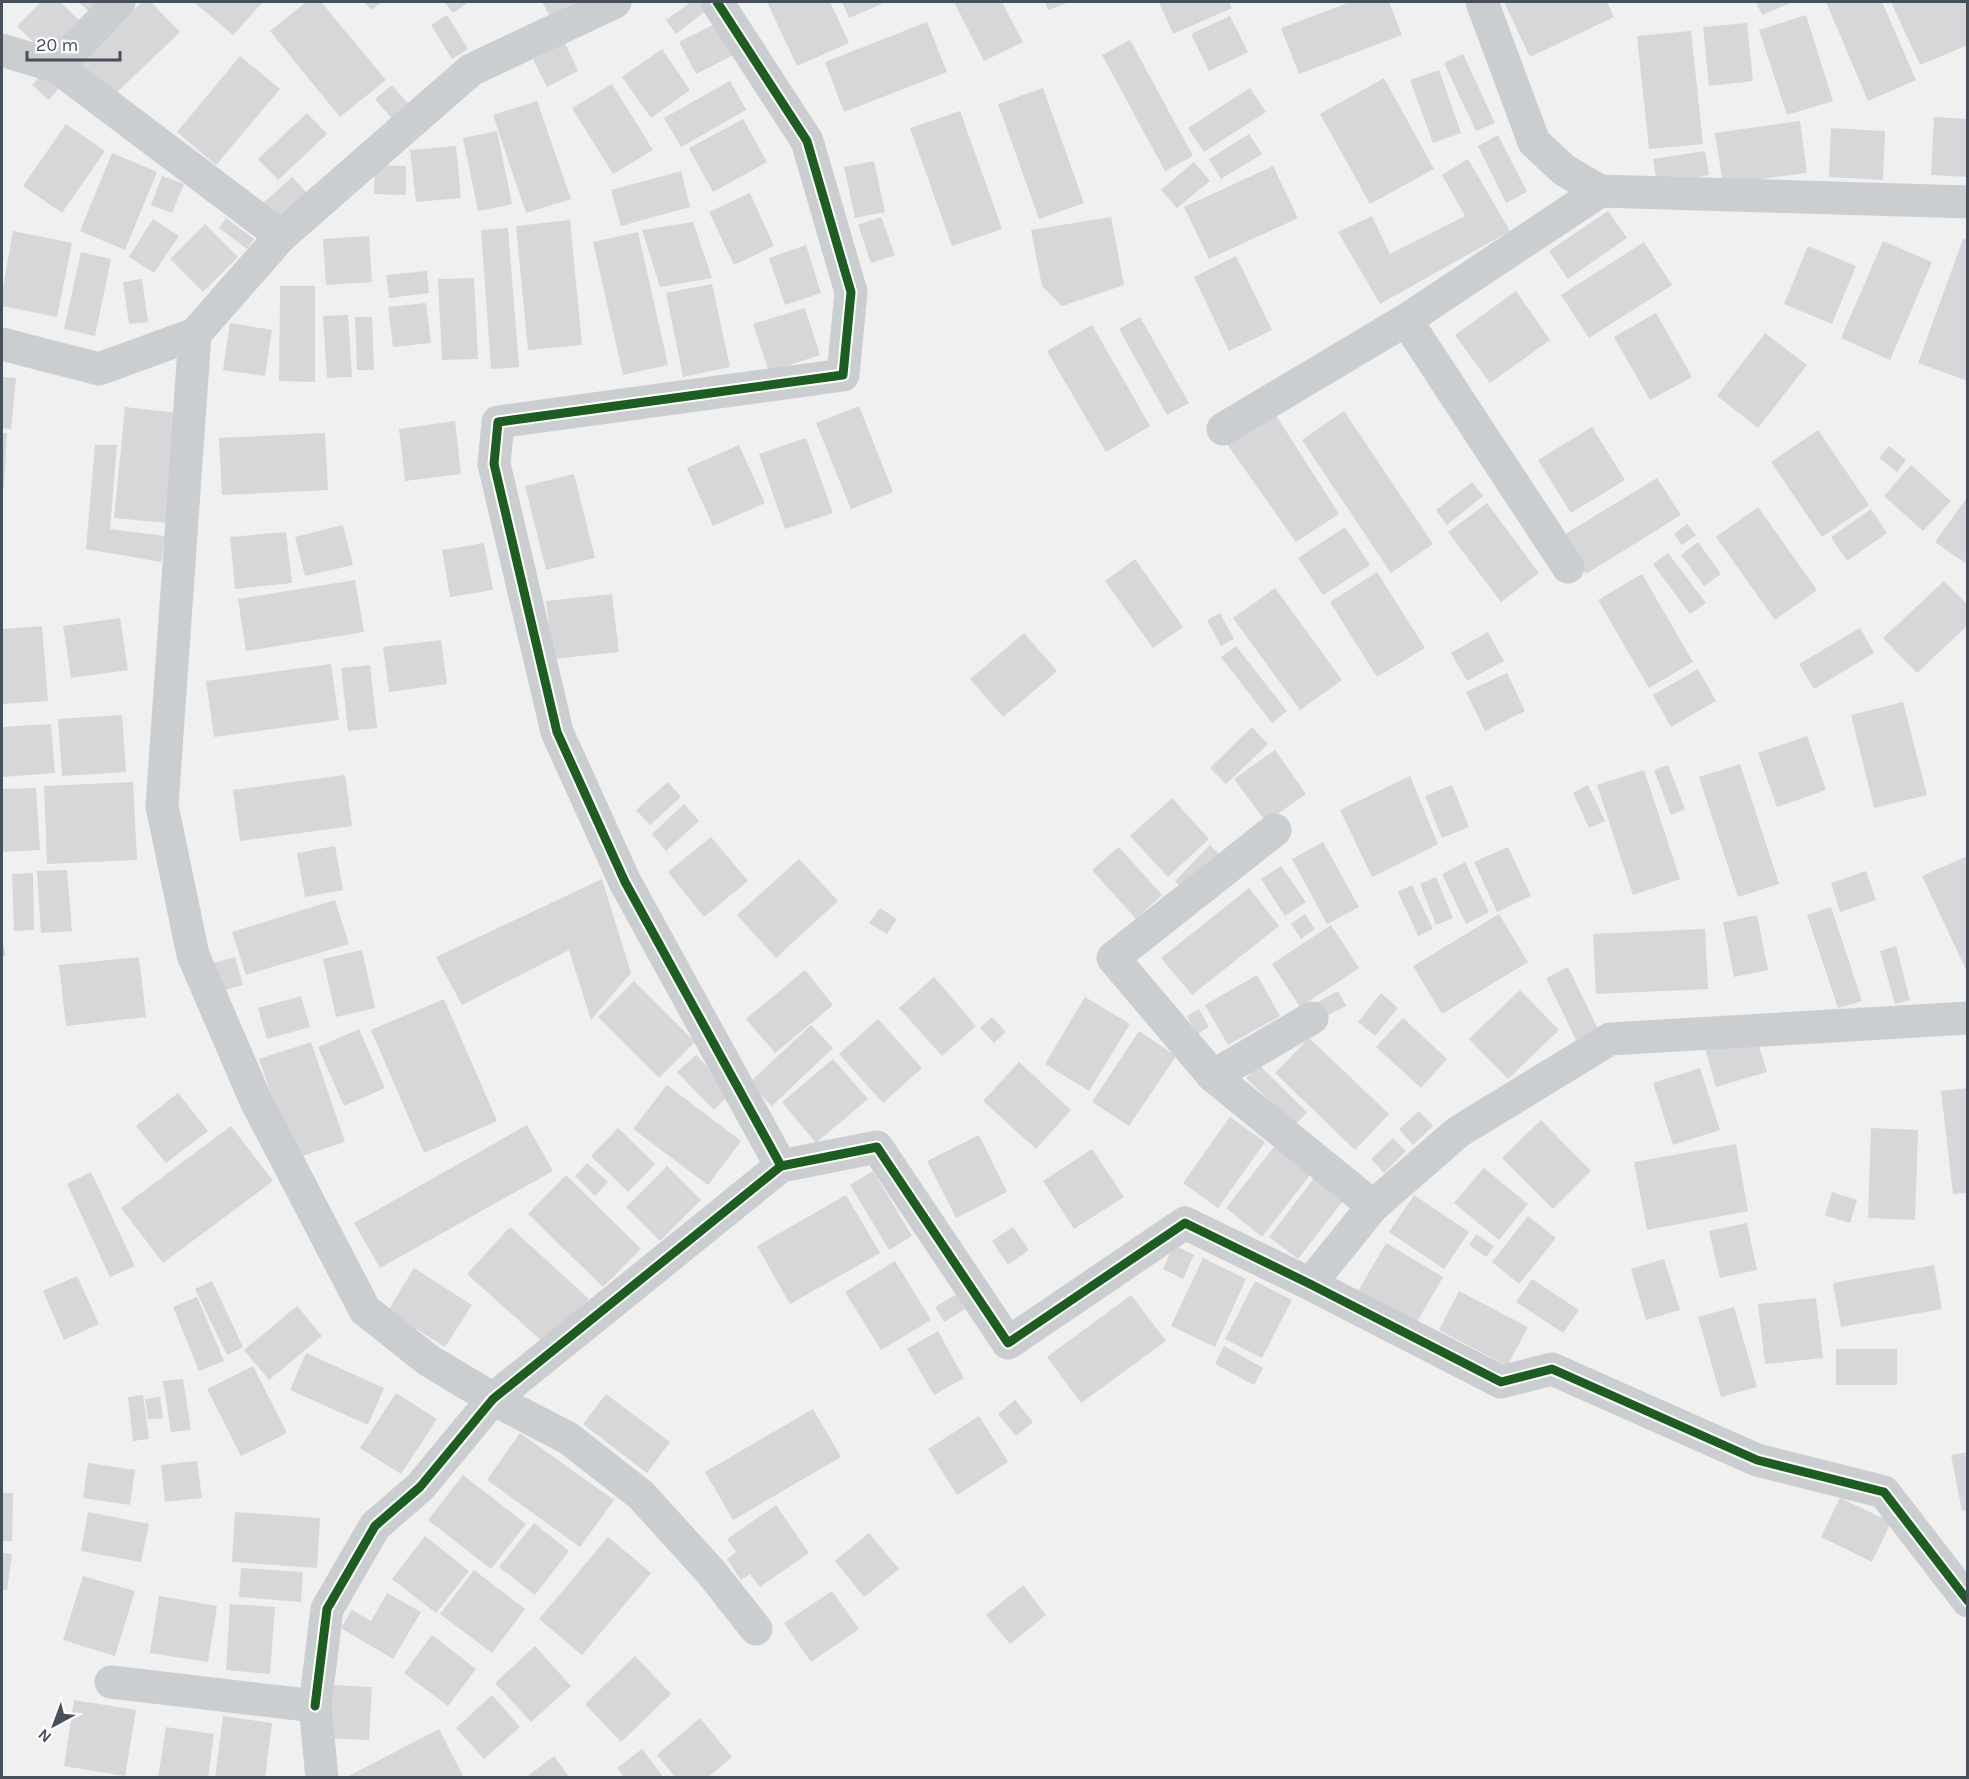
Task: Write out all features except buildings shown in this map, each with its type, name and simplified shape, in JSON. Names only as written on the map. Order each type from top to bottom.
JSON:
[{"type":"street","points":[[57,67],[119,2]]},
{"type":"street","points":[[2,344],[99,369],[195,334],[281,236],[471,70],[615,2]]},
{"type":"street","points":[[717,2],[807,141],[851,292],[843,375],[498,422],[495,464],[557,732],[625,882],[781,1166]]},
{"type":"street","points":[[1482,2],[1534,142],[1564,170],[1600,191],[1968,201]]},
{"type":"street","points":[[2,50],[57,67],[281,236]]},
{"type":"street","points":[[1223,429],[1406,320],[1600,191]]},
{"type":"street","points":[[1406,320],[1568,567]]},
{"type":"street","points":[[195,334],[162,806],[193,955],[256,1101],[365,1310],[428,1360],[493,1399],[568,1438],[640,1495],[711,1572],[756,1629]]},
{"type":"street","points":[[1275,830],[1113,958],[1213,1076],[1373,1206]]},
{"type":"street","points":[[1213,1076],[1312,1018]]},
{"type":"street","points":[[1310,1284],[1373,1206],[1458,1132],[1610,1039],[1968,1018]]},
{"type":"street","points":[[322,1778],[315,1706],[327,1609],[375,1526],[420,1487],[493,1399],[781,1166],[877,1147],[1008,1343],[1185,1224],[1310,1284],[1502,1382],[1552,1369],[1757,1460],[1884,1492],[1968,1601]]},
{"type":"street","points":[[111,1682],[315,1706]]},
{"type":"cycle path","points":[[717,2],[807,141],[851,292],[843,375],[498,422],[494,464],[557,732],[625,882],[781,1166]]},
{"type":"cycle path","points":[[315,1706],[327,1609],[375,1526],[420,1487],[493,1399],[781,1166],[877,1147],[1008,1343],[1185,1223],[1501,1382],[1552,1369],[1757,1460],[1884,1492],[1968,1601]]}]
